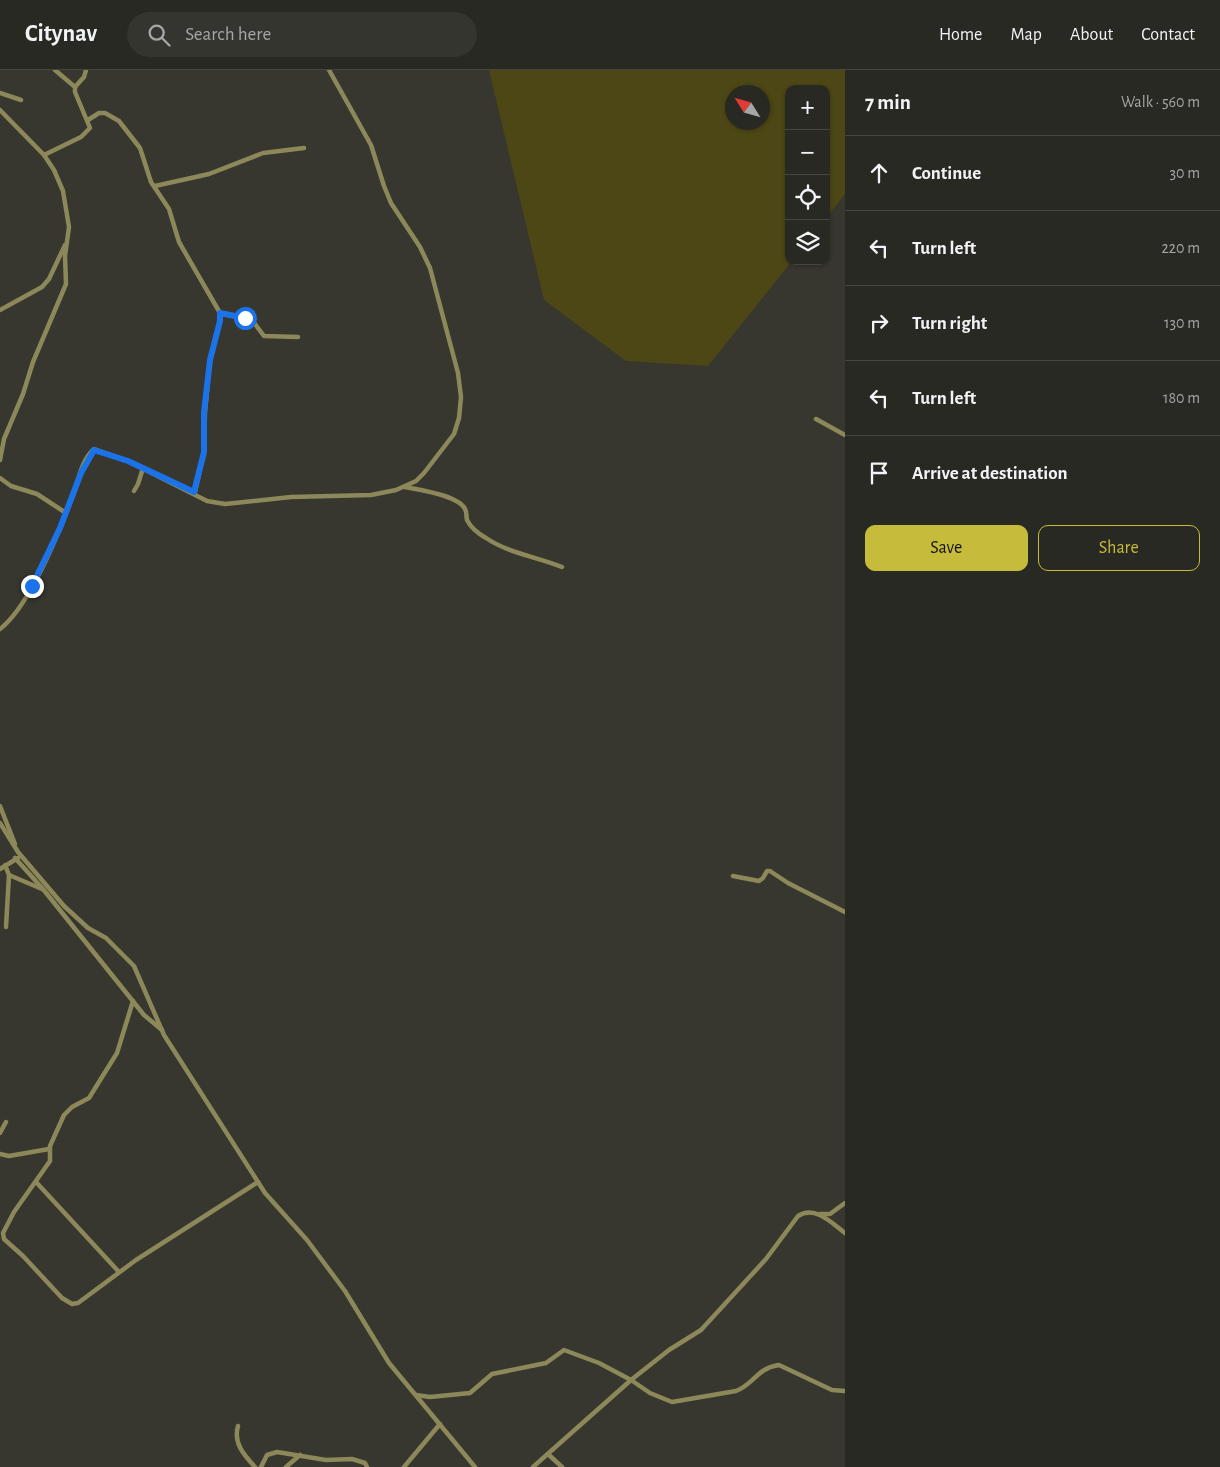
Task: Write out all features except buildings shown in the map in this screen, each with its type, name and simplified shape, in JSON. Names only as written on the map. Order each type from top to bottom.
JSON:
[{"type":"street","points":[[44,155],[87,132],[90,128],[77,98],[75,87],[55,70]]},
{"type":"street","points":[[75,87],[84,77],[86,70]]},
{"type":"street","points":[[0,629],[20,608],[66,513],[81,473],[94,450],[143,468],[194,492],[207,501],[225,504],[291,496],[371,495],[405,487],[424,474],[454,434],[459,418],[461,397],[458,374],[430,268],[420,247],[391,203],[371,145],[329,70]]},
{"type":"street","points":[[0,93],[21,100]]},
{"type":"street","points":[[0,110],[44,155],[54,170],[63,191],[69,219],[65,256],[66,284],[35,354],[23,394],[4,439],[0,460]]},
{"type":"street","points":[[88,120],[99,113],[105,113],[119,121],[140,148],[154,186],[169,209],[179,242],[220,313],[220,321],[210,360],[204,412],[204,452],[194,492]]},
{"type":"street","points":[[154,186],[209,174],[263,153],[304,148]]},
{"type":"street","points":[[0,310],[42,287],[53,274],[67,241]]},
{"type":"street","points":[[220,313],[252,320],[264,336],[298,337]]},
{"type":"street","points":[[816,419],[845,435]]},
{"type":"street","points":[[134,491],[143,468]]},
{"type":"street","points":[[0,478],[11,486],[37,494],[66,513]]},
{"type":"street","points":[[405,487],[434,493],[460,503],[472,527],[486,538],[494,543],[562,567]]},
{"type":"street","points":[[0,806],[11,831],[16,849]]},
{"type":"street","points":[[0,823],[16,849],[50,890],[88,928],[106,938],[134,966],[162,1030],[258,1182],[307,1240],[344,1291],[390,1363],[475,1467]]},
{"type":"street","points":[[0,870],[15,858],[22,857]]},
{"type":"street","points":[[15,858],[43,889],[149,1020],[162,1030]]},
{"type":"street","points":[[5,865],[9,875],[6,926]]},
{"type":"street","points":[[733,876],[759,880],[763,878],[767,871],[770,871],[788,883],[845,912]]},
{"type":"street","points":[[9,875],[50,890]]},
{"type":"street","points":[[133,1001],[117,1053],[89,1098],[72,1107],[64,1115],[49,1149],[50,1161],[14,1212],[3,1233],[4,1239],[24,1256],[62,1298],[72,1304],[88,1297],[119,1272],[258,1182]]},
{"type":"street","points":[[0,1133],[6,1122]]},
{"type":"street","points":[[0,1154],[9,1156],[49,1149]]},
{"type":"street","points":[[36,1182],[119,1272]]},
{"type":"street","points":[[534,1467],[632,1380],[670,1350],[701,1330],[766,1259],[798,1216],[805,1212],[830,1214],[845,1203]]},
{"type":"street","points":[[818,1214],[845,1233]]},
{"type":"street","points":[[416,1395],[430,1398],[470,1393],[492,1374],[546,1363],[564,1350],[599,1363],[632,1380],[650,1393],[672,1402],[688,1401],[740,1390],[760,1371],[779,1365],[832,1390],[845,1391]]},
{"type":"street","points":[[404,1467],[440,1424]]},
{"type":"street","points":[[238,1426],[236,1434],[239,1446],[255,1467]]},
{"type":"street","points":[[261,1467],[267,1455],[271,1453],[300,1454],[326,1460],[358,1460],[367,1467]]},
{"type":"street","points":[[286,1467],[300,1454]]},
{"type":"street","points":[[549,1455],[562,1467]]},
{"type":"shaded area","points":[[489,70],[845,70],[845,194],[830,213],[830,85],[785,85],[785,265],[789,265],[708,366],[626,361],[544,300]]},
{"type":"route","points":[[32,586],[60,528],[89,455],[94,450],[109,453],[194,492],[204,452],[204,412],[210,360],[213,342],[221,318],[220,313],[245,318]]}]
